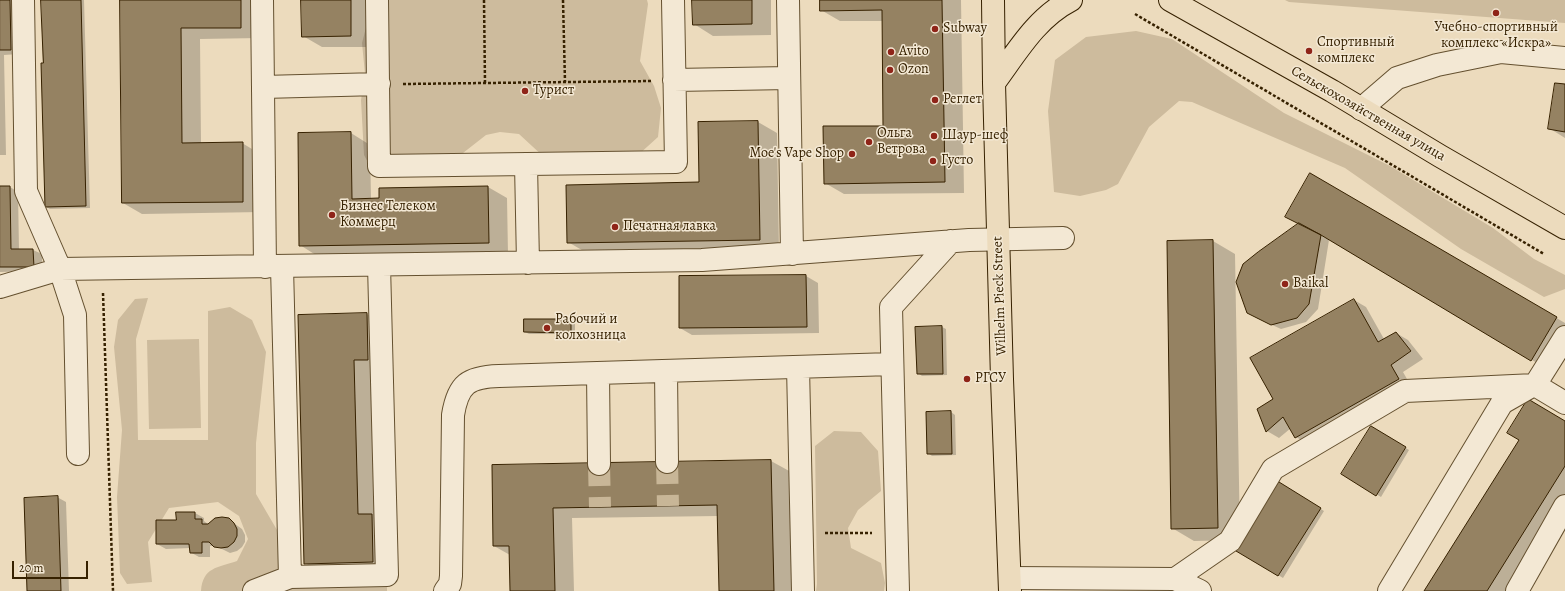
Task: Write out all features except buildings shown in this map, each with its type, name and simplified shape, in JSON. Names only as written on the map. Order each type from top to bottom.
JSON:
[{"type":"main road","name":"Wilhelm Pieck Street","points":[[993,0],[994,83],[1010,584]]},
{"type":"main road","points":[[994,83],[1035,27],[1044,18],[1071,0]]},
{"type":"main road","name":"Сельскохозяйственная улица","points":[[1170,0],[1565,228]]},
{"type":"lane","points":[[24,0],[26,191],[60,269],[75,315],[78,454]]},
{"type":"lane","points":[[262,0],[263,87],[290,577]]},
{"type":"lane","points":[[377,0],[380,166],[676,162],[673,0]]},
{"type":"lane","points":[[788,0],[792,254]]},
{"type":"lane","points":[[1361,109],[1397,78],[1437,65],[1500,52],[1565,58]]},
{"type":"lane","points":[[674,80],[790,78]]},
{"type":"lane","points":[[263,87],[378,84]]},
{"type":"lane","points":[[526,164],[528,263]]},
{"type":"lane","points":[[0,287],[60,269],[702,260],[951,241],[1063,238]]},
{"type":"lane","points":[[898,591],[891,307],[951,241]]},
{"type":"lane","points":[[254,591],[290,577],[387,575],[379,265]]},
{"type":"lane","points":[[1388,591],[1502,403],[1535,385],[1565,337]]},
{"type":"lane","points":[[445,591],[450,584],[451,576],[453,415],[460,391],[472,380],[482,376],[892,364]]},
{"type":"lane","points":[[798,367],[803,591]]},
{"type":"lane","points":[[666,371],[668,462]]},
{"type":"lane","points":[[598,373],[599,464]]},
{"type":"lane","points":[[1175,578],[1230,541],[1273,469],[1405,391],[1535,385],[1565,403]]},
{"type":"lane","points":[[1517,591],[1565,506]]},
{"type":"lane","points":[[1010,584],[1175,578],[1200,591]]},
{"type":"path","points":[[484,0],[485,83]]},
{"type":"path","points":[[564,0],[565,82]]},
{"type":"path","points":[[1135,14],[1544,254]]},
{"type":"path","points":[[378,84],[674,80]]},
{"type":"path","points":[[102,268],[113,591]]},
{"type":"path","points":[[801,534],[896,532]]},
{"type":"shaded area","points":[[373,0],[647,0],[648,4],[640,61],[654,86],[661,108],[658,137],[637,156],[545,158],[519,134],[500,132],[486,135],[463,153],[438,165],[373,172],[364,155],[361,100],[365,74],[362,43]]},
{"type":"shaded area","name":"Учебно-спортивный комплекс «Искра»","points":[[1285,0],[1565,0],[1565,23],[1289,2]]},
{"type":"shaded area","points":[[1136,31],[1172,39],[1284,113],[1390,166],[1493,228],[1534,259],[1565,275],[1565,289],[1544,297],[1461,249],[1345,168],[1192,102],[1179,101],[1149,127],[1118,184],[1106,190],[1080,196],[1054,192],[1048,111],[1055,60],[1086,37]]},
{"type":"shaded area","points":[[148,298],[136,339],[138,440],[208,440],[208,311],[230,307],[252,320],[266,352],[256,443],[256,494],[298,566],[387,580],[387,591],[201,591],[202,583],[208,573],[217,567],[237,561],[248,539],[239,516],[218,502],[169,508],[148,542],[152,582],[127,584],[120,573],[117,497],[122,430],[114,347],[118,320],[135,299]]},
{"type":"shaded area","points":[[199,339],[201,428],[149,429],[147,340]]},
{"type":"shaded area","points":[[834,431],[861,432],[878,451],[881,491],[858,510],[848,528],[851,548],[881,563],[885,583],[884,591],[816,591],[815,446]]},
{"type":"tunnel","points":[[667,462],[668,506]]},
{"type":"tunnel","points":[[599,464],[600,507]]},
{"type":"place","name":"Учебно-спортивный комплекс «Искра»","points":[[1496,13]]},
{"type":"place","name":"Subway","points":[[935,29]]},
{"type":"place","name":"Спортивный комплекс","points":[[1309,51]]},
{"type":"place","name":"Avito","points":[[891,52]]},
{"type":"place","name":"Ozon","points":[[890,70]]},
{"type":"place","name":"Турист","points":[[525,91]]},
{"type":"place","name":"Реглет","points":[[935,100]]},
{"type":"place","name":"Шаур-шеф","points":[[934,136]]},
{"type":"place","name":"Ольга Ветрова","points":[[869,142]]},
{"type":"place","name":"Moe's Vape Shop","points":[[852,154]]},
{"type":"place","name":"Густо","points":[[933,161]]},
{"type":"place","name":"Бизнес Телеком Коммерц","points":[[332,215]]},
{"type":"place","name":"Печатная лавка","points":[[615,227]]},
{"type":"place","name":"Baikal","points":[[1285,284]]},
{"type":"place","name":"Рабочий и колхозница","points":[[547,328]]},
{"type":"place","name":"РГСУ","points":[[967,379]]}]
